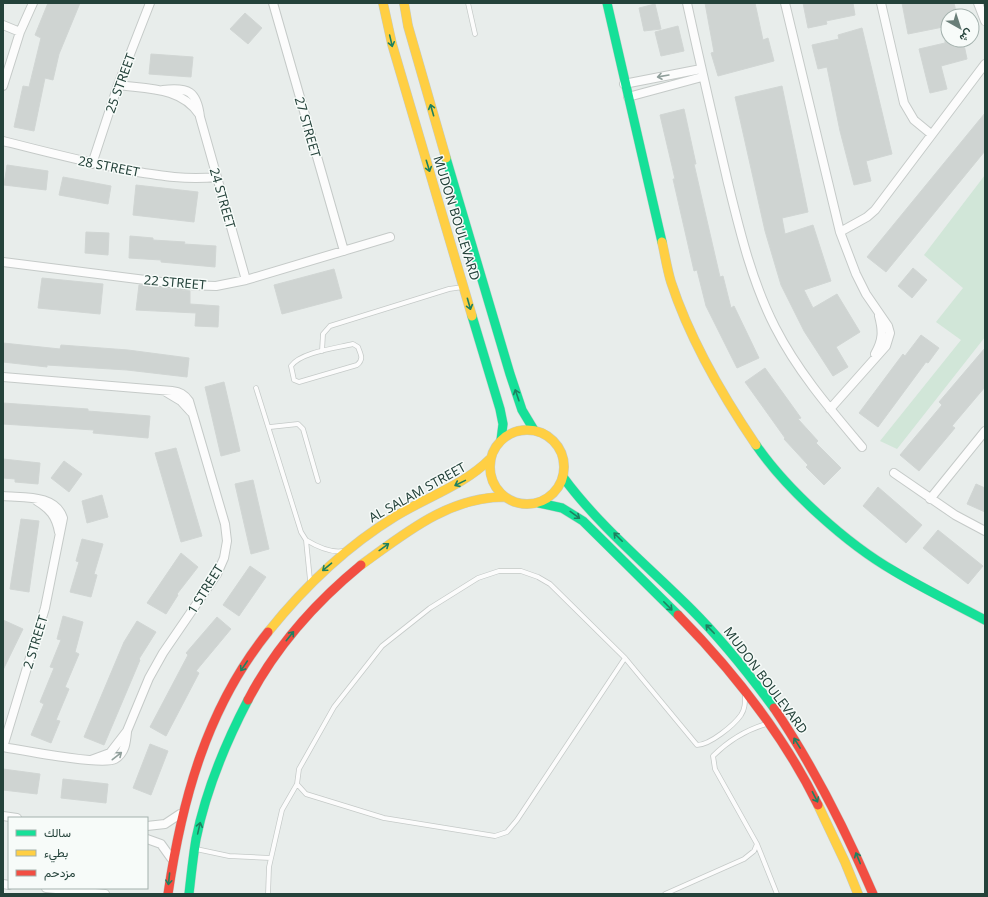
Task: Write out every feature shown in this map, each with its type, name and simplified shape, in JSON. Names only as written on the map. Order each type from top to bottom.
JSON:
[{"type":"street","points":[[3,86],[20,32],[33,3]]},
{"type":"street","name":"25 STREET","points":[[92,164],[118,85],[150,3]]},
{"type":"street","name":"27 STREET","points":[[272,3],[344,251]]},
{"type":"street","name":"MUDON BOULEVARD","points":[[383,3],[392,44],[502,416],[501,440]]},
{"type":"street","name":"MUDON BOULEVARD","points":[[404,3],[408,26],[422,75],[510,374],[522,410],[534,430]]},
{"type":"street","points":[[607,3],[624,84],[671,281],[690,332],[732,410],[758,448],[788,483],[820,516],[893,571],[984,616]]},
{"type":"street","points":[[687,3],[702,73],[741,235],[761,296],[774,326],[790,356],[809,383],[862,447]]},
{"type":"street","points":[[785,3],[840,232],[856,274],[878,313],[888,326],[889,340],[886,346],[830,409]]},
{"type":"street","points":[[881,3],[906,108],[914,120],[931,134]]},
{"type":"street","points":[[978,3],[985,21]]},
{"type":"street","points":[[3,25],[20,32]]},
{"type":"street","points":[[840,232],[867,217],[875,210],[985,64]]},
{"type":"street","points":[[624,84],[702,73]]},
{"type":"street","points":[[628,96],[702,73]]},
{"type":"street","name":"24 STREET","points":[[118,85],[163,90],[186,99],[200,117],[246,280]]},
{"type":"street","name":"28 STREET","points":[[3,141],[92,164],[182,179],[217,177]]},
{"type":"street","name":"22 STREET","points":[[3,262],[200,286],[216,286],[246,280],[390,237]]},
{"type":"street","name":"1 STREET","points":[[3,747],[51,756],[107,762],[121,755],[125,748],[127,732],[149,678],[163,653],[217,574],[224,558],[226,541],[225,524],[192,413],[181,401],[162,391],[4,376]]},
{"type":"street","points":[[522,430],[534,430],[546,434],[555,442],[562,452],[564,464],[563,477],[558,488],[550,497],[539,503],[527,505],[515,503],[504,497],[495,486],[490,473],[490,459],[494,449],[501,440],[510,433],[522,430]]},
{"type":"street","points":[[930,499],[985,431]]},
{"type":"street","name":"AL SALAM STREET","points":[[168,894],[172,858],[180,814],[194,767],[223,700],[242,668],[280,615],[310,582],[348,550],[404,511],[470,477],[490,459]]},
{"type":"street","points":[[894,473],[955,515],[985,531]]},
{"type":"street","name":"MUDON BOULEVARD","points":[[563,477],[588,509],[718,637],[763,694],[815,771],[837,812],[873,894]]},
{"type":"street","name":"2 STREET","points":[[3,496],[34,499],[52,512],[57,522],[60,537],[45,608],[3,747]]},
{"type":"street","points":[[189,894],[195,849],[205,801],[226,741],[258,681],[279,650],[302,621],[355,569],[385,546],[416,526],[467,501],[479,497],[504,497]]},
{"type":"street","name":"MUDON BOULEVARD","points":[[539,503],[563,508],[583,521],[699,637],[745,692],[769,723],[813,793],[836,841],[858,894]]},
{"type":"street","points":[[148,826],[165,824],[180,814]]},
{"type":"street","points":[[148,839],[161,844],[172,858]]},
{"type":"street","points":[[54,889],[105,894]]},
{"type":"lane","points":[[468,3],[475,34]]},
{"type":"lane","points":[[322,351],[323,334],[330,326],[449,289],[464,287]]},
{"type":"lane","points":[[353,344],[358,347],[362,358],[357,365],[299,382],[294,380],[291,366],[294,362],[322,351],[353,344]]},
{"type":"lane","points":[[256,388],[270,427],[301,532],[306,540],[310,582]]},
{"type":"lane","points":[[270,427],[298,424],[303,429],[318,481]]},
{"type":"lane","points":[[306,540],[318,547],[337,552],[348,550]]},
{"type":"lane","points":[[268,894],[268,876],[271,858],[282,810],[297,784],[299,769],[334,707],[382,646],[430,608],[478,578],[499,570],[521,571],[538,577],[550,584],[625,658],[697,745],[705,745],[736,721],[742,713],[745,705],[745,692]]},
{"type":"lane","points":[[297,784],[306,794],[384,818],[495,836],[507,832],[517,820],[625,658]]},
{"type":"lane","points":[[769,723],[753,728],[737,737],[720,749],[712,759],[715,768],[757,844],[777,894]]},
{"type":"lane","points":[[665,894],[744,859],[754,851],[757,844]]},
{"type":"lane","points":[[195,849],[229,856],[271,858]]},
{"type":"green space","points":[[985,175],[985,337],[897,449],[880,441],[961,340],[936,322],[963,288],[924,255]]},
{"type":"building","points":[[48,3],[80,3],[59,54],[53,80],[45,78],[34,131],[14,127],[23,86],[29,87],[41,38],[35,35]]},
{"type":"building","points":[[705,3],[755,3],[763,40],[768,38],[774,61],[718,76],[711,53],[714,52]]},
{"type":"building","points":[[803,3],[853,3],[855,15],[826,21],[827,24],[808,28]]},
{"type":"building","points":[[902,3],[954,3],[955,8],[940,8],[940,28],[908,34]]},
{"type":"building","points":[[655,4],[661,29],[644,31],[639,8]]},
{"type":"building","points":[[245,13],[262,28],[248,44],[230,29]]},
{"type":"building","points":[[678,26],[684,51],[661,56],[655,32]]},
{"type":"building","points":[[862,28],[892,154],[866,161],[871,181],[854,185],[840,131],[827,67],[818,69],[812,45],[839,39],[838,35]]},
{"type":"building","points":[[940,44],[940,48],[965,48],[967,59],[941,66],[947,89],[930,93],[919,49]]},
{"type":"building","points":[[151,54],[193,57],[191,77],[149,74]]},
{"type":"building","points":[[782,86],[808,212],[782,218],[785,234],[813,225],[831,281],[804,290],[813,308],[837,294],[860,332],[836,347],[848,367],[833,376],[804,331],[781,285],[765,231],[735,97]]},
{"type":"building","points":[[684,109],[696,164],[694,164],[720,277],[723,276],[731,308],[734,306],[759,358],[737,368],[706,306],[697,270],[694,271],[673,179],[675,179],[660,115]]},
{"type":"building","points":[[985,113],[985,151],[886,272],[867,257]]},
{"type":"building","points":[[7,165],[48,171],[46,190],[4,185]]},
{"type":"building","points":[[63,177],[111,186],[108,204],[59,195]]},
{"type":"building","points":[[136,185],[198,192],[194,222],[133,215]]},
{"type":"building","points":[[86,232],[109,233],[108,255],[85,253]]},
{"type":"building","points":[[130,236],[153,238],[153,240],[185,242],[184,244],[216,246],[215,267],[161,262],[161,260],[129,258]]},
{"type":"building","points":[[913,268],[927,280],[912,298],[898,286]]},
{"type":"building","points":[[334,269],[342,298],[282,314],[274,285]]},
{"type":"building","points":[[42,278],[103,284],[100,314],[38,308]]},
{"type":"building","points":[[139,285],[190,291],[190,304],[219,306],[218,327],[195,326],[196,313],[136,310]]},
{"type":"building","points":[[921,335],[939,348],[928,363],[926,362],[878,427],[859,413],[903,354],[905,356]]},
{"type":"building","points":[[3,343],[60,349],[61,345],[128,350],[189,358],[187,377],[127,370],[47,365],[47,367],[3,362]]},
{"type":"building","points":[[985,348],[985,387],[952,426],[955,428],[919,471],[900,455],[942,405],[939,402]]},
{"type":"building","points":[[765,368],[801,418],[798,419],[818,441],[816,443],[841,468],[824,485],[806,467],[808,465],[784,439],[785,438],[745,382]]},
{"type":"building","points":[[224,382],[240,451],[221,456],[205,387]]},
{"type":"building","points":[[3,403],[88,409],[88,411],[150,416],[148,438],[93,433],[94,430],[3,424]]},
{"type":"building","points":[[176,448],[202,536],[181,542],[155,453]]},
{"type":"building","points":[[3,459],[40,463],[38,484],[15,482],[15,479],[3,478]]},
{"type":"building","points":[[64,461],[82,474],[69,492],[51,478]]},
{"type":"building","points":[[253,480],[269,549],[251,554],[235,484]]},
{"type":"building","points":[[976,484],[985,488],[985,512],[967,504]]},
{"type":"building","points":[[878,487],[922,525],[906,543],[863,506]]},
{"type":"building","points":[[102,495],[108,517],[87,523],[82,501]]},
{"type":"building","points":[[21,519],[39,521],[29,592],[10,589]]},
{"type":"building","points":[[938,530],[983,566],[968,584],[923,548]]},
{"type":"building","points":[[82,539],[103,544],[94,574],[97,575],[91,597],[70,592],[79,562],[76,561]]},
{"type":"building","points":[[181,553],[198,567],[177,594],[178,595],[166,614],[147,603]]},
{"type":"building","points":[[250,566],[266,577],[239,616],[223,605]]},
{"type":"building","points":[[63,616],[83,622],[75,652],[79,654],[65,687],[69,689],[56,720],[60,721],[51,743],[31,735],[44,704],[40,702],[54,668],[50,667],[61,640],[57,639]]},
{"type":"building","points":[[217,617],[231,629],[196,671],[199,673],[166,736],[150,727],[188,655],[186,653]]},
{"type":"building","points":[[3,620],[23,629],[3,670]]},
{"type":"building","points":[[137,621],[156,632],[139,659],[140,660],[104,745],[84,737],[124,642]]},
{"type":"building","points":[[150,744],[168,751],[151,795],[133,788]]},
{"type":"building","points":[[3,769],[40,774],[37,794],[3,790]]},
{"type":"building","points":[[63,779],[108,784],[106,803],[61,798]]},
{"type":"traffic: fast","points":[[607,3],[662,242]]},
{"type":"traffic: fast","points":[[446,158],[510,374],[522,410],[534,430]]},
{"type":"traffic: fast","points":[[472,316],[500,409],[503,424],[501,440]]},
{"type":"traffic: fast","points":[[756,445],[784,480],[801,498],[857,546],[905,578],[985,620]]},
{"type":"traffic: fast","points":[[563,477],[608,529],[692,610],[725,645],[774,708]]},
{"type":"traffic: fast","points":[[539,503],[562,508],[583,521],[678,615]]},
{"type":"traffic: fast","points":[[189,894],[196,839],[205,803],[224,750],[248,700]]},
{"type":"traffic: slow","points":[[383,3],[392,44],[472,316]]},
{"type":"traffic: slow","points":[[404,3],[408,26],[446,158]]},
{"type":"traffic: slow","points":[[662,242],[671,282],[697,346],[719,387],[756,445]]},
{"type":"traffic: slow","points":[[520,430],[534,430],[548,436],[558,446],[564,460],[564,467],[564,474],[558,488],[548,498],[534,504],[520,504],[506,498],[496,488],[490,474],[490,460],[496,446],[506,436],[520,430]]},
{"type":"traffic: slow","points":[[268,632],[311,583],[360,540],[396,516],[469,476],[490,459]]},
{"type":"traffic: slow","points":[[361,565],[410,530],[445,510],[464,503],[504,497]]},
{"type":"traffic: slow","points":[[818,805],[845,862],[858,894]]},
{"type":"traffic: jam","points":[[248,700],[271,662],[298,627],[328,594],[361,565]]},
{"type":"traffic: jam","points":[[678,615],[718,658],[756,704],[789,753],[818,805]]},
{"type":"traffic: jam","points":[[168,894],[181,824],[200,756],[213,723],[229,692],[247,661],[268,632]]},
{"type":"traffic: jam","points":[[774,708],[789,730],[816,776],[873,894]]}]
